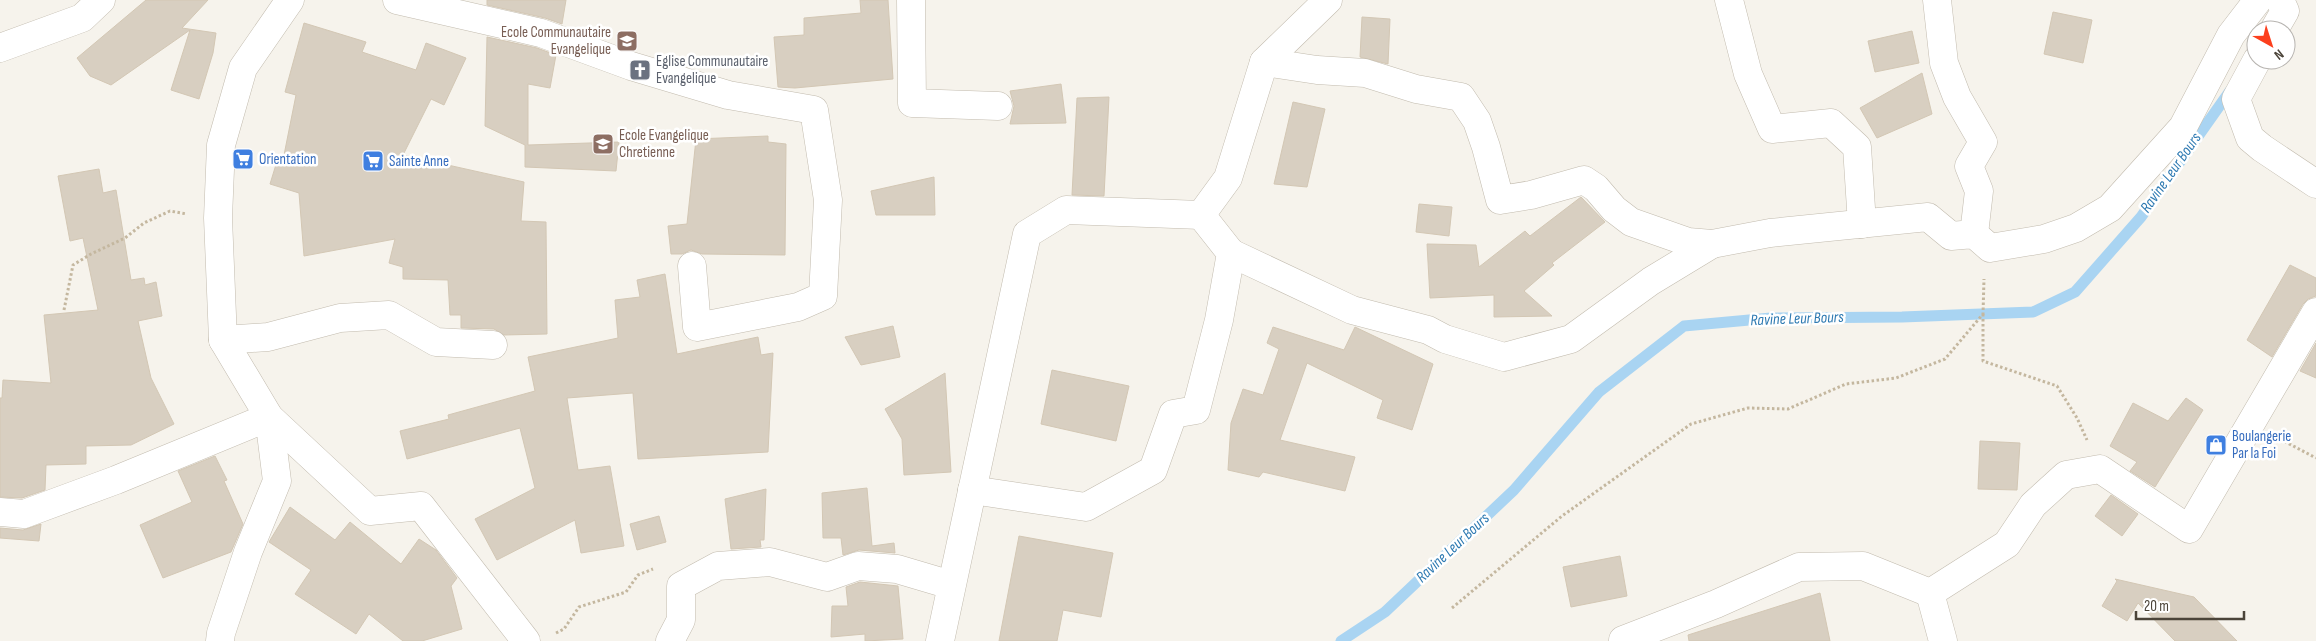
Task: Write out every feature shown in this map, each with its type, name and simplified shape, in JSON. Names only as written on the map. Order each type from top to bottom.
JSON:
[{"type":"street","points":[[0,48],[82,18],[101,0]]},
{"type":"street","points":[[290,0],[243,68],[221,145],[218,218],[222,340],[270,417],[370,511],[421,506],[537,639]]},
{"type":"street","points":[[397,0],[541,33],[631,66],[728,95],[814,110],[828,200],[822,296],[798,307],[697,327],[692,266]]},
{"type":"street","points":[[912,0],[912,103],[998,106]]},
{"type":"street","points":[[1202,215],[1228,178],[1264,62],[1328,0]]},
{"type":"street","points":[[1729,0],[1748,74],[1772,129],[1831,123],[1857,147],[1862,224]]},
{"type":"street","points":[[1937,0],[1944,63],[1957,97],[1983,142],[1970,166],[1979,191],[1982,241]]},
{"type":"street","points":[[1264,62],[1317,70],[1364,73],[1416,89],[1461,97],[1480,130],[1500,200],[1531,195],[1584,180],[1596,188],[1614,209],[1631,222],[1688,242],[1712,244],[1770,233],[1928,217],[1951,236],[1982,241],[2044,239],[2076,228],[2110,208],[2183,127],[2230,35],[2258,0]]},
{"type":"street","points":[[2280,0],[2285,11],[2280,20]]},
{"type":"street","points":[[2252,70],[2236,99],[2250,138],[2316,184]]},
{"type":"street","points":[[940,641],[1026,234],[1066,210],[1202,215],[1231,252],[1352,310],[1428,330],[1445,339],[1504,357],[1571,339],[1651,281],[1712,244]]},
{"type":"street","points":[[972,490],[1086,507],[1153,470],[1173,414],[1196,410],[1219,320],[1231,252]]},
{"type":"street","points":[[1930,593],[2007,544],[2033,505],[2066,475],[2100,469],[2189,529],[2316,312]]},
{"type":"street","points":[[222,340],[268,337],[340,318],[389,315],[436,342],[493,345]]},
{"type":"street","points":[[0,512],[24,514],[116,480],[270,417]]},
{"type":"street","points":[[220,641],[248,552],[277,481],[270,417]]},
{"type":"street","points":[[670,641],[681,620],[681,586],[718,566],[770,562],[827,577],[858,566],[897,569],[951,585]]},
{"type":"street","points":[[1624,640],[1716,604],[1799,567],[1863,566],[1930,593]]},
{"type":"street","points":[[1930,593],[1943,641]]},
{"type":"path","points":[[64,310],[73,265],[91,254],[110,246],[144,223],[170,211],[218,218]]},
{"type":"path","points":[[1982,241],[1984,281],[1983,360],[2058,386],[2077,418],[2100,469]]},
{"type":"path","points":[[1452,608],[1562,516],[1691,424],[1748,408],[1788,409],[1846,384],[1896,378],[1945,360],[1983,314]]},
{"type":"path","points":[[2245,434],[2285,440],[2316,458]]},
{"type":"path","points":[[537,639],[564,629],[580,607],[626,592],[638,575],[662,565],[681,586]]},
{"type":"building","points":[[146,0],[208,0],[182,28],[216,33],[213,53],[199,99],[171,90],[190,30],[111,85],[90,76],[77,58]]},
{"type":"building","points":[[487,0],[566,0],[562,24],[545,18],[487,5]]},
{"type":"building","points":[[860,0],[888,0],[893,79],[795,88],[778,87],[774,37],[804,35],[804,18],[861,13]]},
{"type":"building","points":[[2053,12],[2092,20],[2083,63],[2044,54]]},
{"type":"building","points":[[1362,17],[1390,19],[1388,64],[1360,57]]},
{"type":"building","points":[[304,23],[366,42],[362,52],[416,70],[426,43],[466,58],[444,105],[431,99],[403,155],[524,182],[521,221],[546,222],[547,334],[504,335],[494,329],[461,328],[461,315],[450,315],[448,280],[403,279],[403,267],[389,263],[395,239],[304,256],[299,193],[270,184],[278,158],[283,160],[296,95],[285,92]]},
{"type":"building","points":[[1912,31],[1919,63],[1875,72],[1868,41]]},
{"type":"building","points":[[487,37],[537,48],[556,55],[550,88],[528,84],[528,145],[619,142],[616,171],[525,167],[525,145],[485,126]]},
{"type":"building","points":[[1922,73],[1932,114],[1877,138],[1860,108]]},
{"type":"building","points":[[1061,84],[1066,123],[1010,124],[1014,106],[1010,91]]},
{"type":"building","points":[[1109,97],[1104,196],[1072,195],[1077,98]]},
{"type":"building","points":[[1293,102],[1325,109],[1307,187],[1274,184]]},
{"type":"building","points":[[768,136],[768,142],[786,144],[785,255],[702,254],[691,250],[682,254],[671,254],[668,226],[687,224],[696,139]]},
{"type":"building","points":[[99,169],[103,193],[116,190],[131,280],[144,278],[145,285],[156,282],[162,316],[138,321],[151,378],[174,424],[131,445],[86,446],[86,464],[46,465],[45,490],[22,498],[0,497],[0,398],[2,398],[3,380],[51,383],[44,315],[98,310],[83,238],[70,241],[58,176]]},
{"type":"building","points":[[934,177],[935,215],[876,215],[871,191]]},
{"type":"building","points":[[1581,197],[1605,222],[1552,263],[1554,265],[1524,291],[1552,316],[1494,317],[1494,295],[1430,298],[1427,244],[1476,245],[1479,267],[1525,231],[1530,236]]},
{"type":"building","points":[[1419,204],[1452,207],[1449,236],[1416,232]]},
{"type":"building","points":[[2290,265],[2316,278],[2316,296],[2308,299],[2303,304],[2272,357],[2247,340]]},
{"type":"building","points":[[665,274],[677,354],[758,337],[761,355],[773,353],[768,452],[638,459],[633,393],[567,398],[578,470],[610,466],[624,546],[581,553],[575,520],[497,560],[475,519],[535,488],[520,428],[407,459],[400,431],[449,419],[448,415],[535,391],[528,357],[618,338],[615,300],[640,297],[637,280]]},
{"type":"building","points":[[893,326],[900,357],[861,365],[845,337]]},
{"type":"building","points":[[1273,327],[1344,350],[1355,327],[1433,364],[1412,430],[1377,418],[1383,400],[1307,363],[1280,440],[1355,457],[1345,491],[1263,472],[1259,477],[1228,470],[1231,423],[1243,389],[1263,395],[1279,349],[1267,343]]},
{"type":"building","points":[[2316,343],[2316,378],[2300,371]]},
{"type":"building","points":[[1052,370],[1129,386],[1116,441],[1041,424]]},
{"type":"building","points":[[945,373],[951,472],[904,475],[902,439],[885,409]]},
{"type":"building","points":[[2186,398],[2203,410],[2155,487],[2130,471],[2137,462],[2110,446],[2133,403],[2168,421]]},
{"type":"building","points":[[1980,441],[2020,443],[2017,490],[1978,489]]},
{"type":"building","points":[[215,456],[227,480],[224,481],[243,524],[231,552],[163,578],[140,525],[192,502],[178,471]]},
{"type":"building","points":[[867,488],[872,546],[894,543],[895,553],[859,550],[843,555],[841,538],[823,538],[822,493]]},
{"type":"building","points":[[766,489],[764,540],[760,540],[761,547],[731,549],[725,499]]},
{"type":"building","points":[[2111,495],[2138,514],[2122,536],[2095,516]]},
{"type":"building","points":[[290,507],[335,540],[350,522],[401,564],[419,539],[436,550],[457,578],[451,586],[462,629],[422,641],[403,641],[369,614],[356,634],[295,594],[311,570],[269,542]]},
{"type":"building","points":[[659,516],[666,542],[637,550],[630,524]]},
{"type":"building","points":[[41,524],[39,541],[0,538],[0,528],[23,530]]},
{"type":"building","points":[[1019,536],[1113,553],[1101,617],[1063,610],[1057,641],[999,641]]},
{"type":"building","points":[[1620,556],[1627,596],[1571,607],[1563,567]]},
{"type":"building","points":[[2115,579],[2194,597],[2237,641],[2175,641],[2138,603],[2127,621],[2102,606],[2117,581]]},
{"type":"building","points":[[860,582],[898,586],[903,639],[865,641],[865,634],[831,637],[832,606],[848,606],[846,587]]},
{"type":"building","points":[[1820,593],[1830,641],[1689,641],[1688,635]]},
{"type":"waterway","name":"Ravine Leur Bours","points":[[1341,641],[1385,612],[1514,490],[1599,392],[1684,326],[1771,318],[1902,317],[2033,312],[2075,292],[2141,217],[2230,91]]},
{"type":"place","name":"Ecole Communautaire Evangelique","points":[[627,41]]},
{"type":"place","name":"Eglise Communautaire Evangelique","points":[[640,70]]},
{"type":"place","name":"Ecole Evangelique Chretienne","points":[[603,144]]},
{"type":"place","name":"Orientation","points":[[243,159]]},
{"type":"place","name":"Sainte Anne","points":[[373,161]]},
{"type":"place","name":"Boulangerie Par la Foi","points":[[2216,445]]}]
